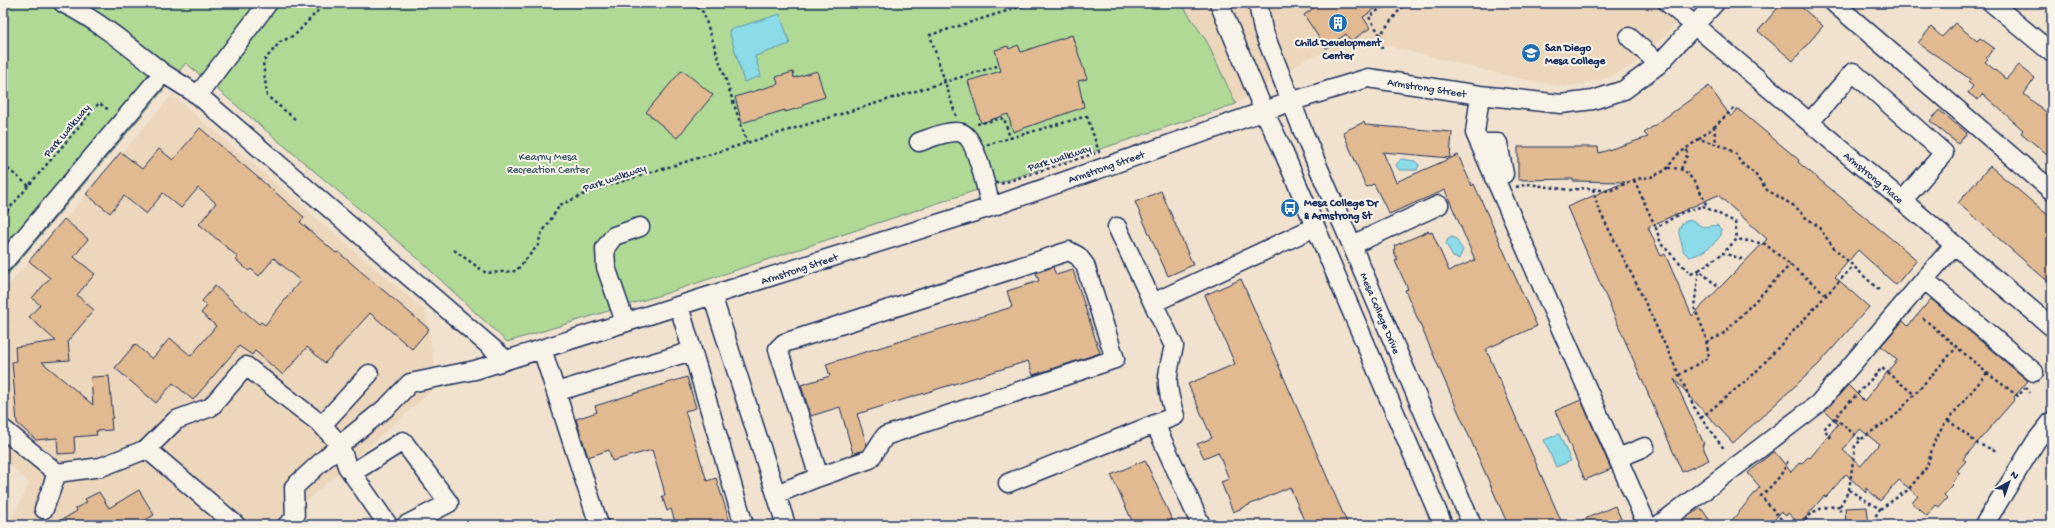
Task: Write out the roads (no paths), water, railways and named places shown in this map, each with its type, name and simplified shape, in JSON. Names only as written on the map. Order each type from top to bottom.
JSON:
[{"type":"street","points":[[63,3],[108,31],[163,73],[198,94],[506,360]]},
{"type":"street","points":[[198,94],[268,3]]},
{"type":"street","points":[[1246,3],[1263,30]]},
{"type":"street","points":[[1258,3],[1263,30]]},
{"type":"street","name":"Armstrong Place","points":[[1668,3],[2052,327]]},
{"type":"street","name":"Armstrong Street","points":[[287,525],[295,520],[294,486],[340,445],[388,406],[410,383],[476,370],[991,207],[1293,101],[1368,78],[1480,95],[1561,104],[1593,100],[1624,90],[1659,64],[1696,26],[1715,3]]},
{"type":"street","points":[[1834,3],[2052,191]]},
{"type":"street","points":[[1992,3],[2052,53]]},
{"type":"street","points":[[1218,4],[1315,227],[1441,524],[1469,519]]},
{"type":"street","name":"Mesa College Drive","points":[[1263,30],[1293,101],[1304,134],[1469,519]]},
{"type":"street","points":[[1629,37],[1659,64]]},
{"type":"street","points":[[1810,122],[1853,72],[1944,153],[1902,201]]},
{"type":"street","points":[[3,263],[163,73]]},
{"type":"street","points":[[1480,95],[1475,134],[1647,525]]},
{"type":"street","points":[[919,142],[952,132],[962,133],[972,143],[991,207]]},
{"type":"street","points":[[1352,245],[1439,205]]},
{"type":"street","points":[[625,322],[606,266],[605,248],[614,236],[640,227]]},
{"type":"street","points":[[1008,483],[1175,416],[1166,380],[1168,365],[1174,346],[1117,227]]},
{"type":"street","points":[[1153,303],[1315,227]]},
{"type":"street","points":[[1659,525],[1818,404],[1954,245]]},
{"type":"street","points":[[776,494],[870,459],[885,436],[1115,358],[1085,265],[1078,256],[1069,251],[784,344],[778,349],[819,477]]},
{"type":"street","points":[[1924,280],[2034,372]]},
{"type":"street","points":[[712,295],[786,525]]},
{"type":"street","points":[[679,306],[744,525]]},
{"type":"street","points":[[542,349],[599,525]]},
{"type":"street","points":[[556,392],[692,351]]},
{"type":"street","points":[[3,429],[57,473],[101,467],[146,449],[176,420],[211,407],[246,366],[322,426],[340,445],[347,466],[388,525]]},
{"type":"street","points":[[322,426],[369,374]]},
{"type":"street","points":[[1984,525],[2036,440],[2052,421]]},
{"type":"street","points":[[1155,424],[1201,525]]},
{"type":"street","points":[[352,473],[403,441],[449,503],[406,525]]},
{"type":"street","points":[[1618,458],[1645,447]]},
{"type":"street","points":[[146,449],[236,525]]},
{"type":"street","points":[[44,509],[57,473]]},
{"type":"water","points":[[780,14],[790,44],[755,56],[761,76],[744,82],[729,30]]},
{"type":"water","points":[[1401,159],[1415,161],[1419,165],[1417,170],[1399,170],[1396,165]]},
{"type":"water","points":[[1690,220],[1703,227],[1717,225],[1721,229],[1721,235],[1707,249],[1689,257],[1683,251],[1679,236],[1679,229],[1684,222]]},
{"type":"water","points":[[1452,237],[1455,238],[1463,250],[1459,259],[1453,257],[1446,244],[1448,239]]},
{"type":"water","points":[[1559,434],[1571,461],[1556,467],[1544,440]]},
{"type":"place","name":"Child Development Center","points":[[1338,23]]},
{"type":"place","name":"San Diego Mesa College","points":[[1531,53]]},
{"type":"place","name":"Mesa College Dr & Armstrong St","points":[[1290,208]]},
{"type":"park label","name":"Kearny Mesa Recreation Center","points":[[548,162]]}]
